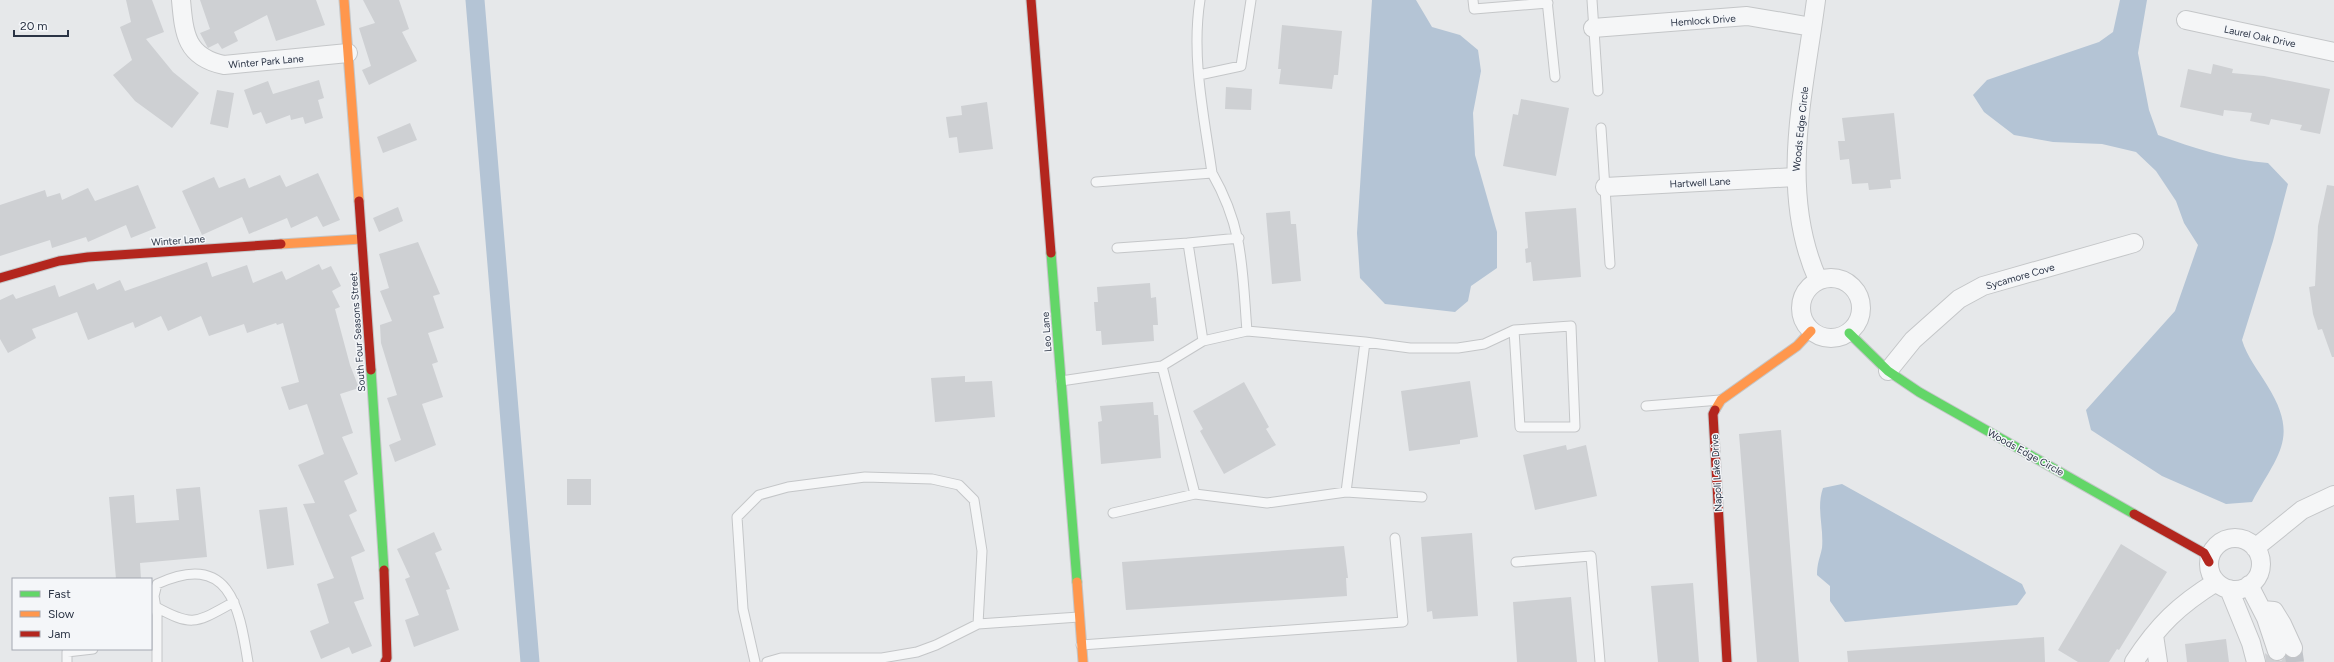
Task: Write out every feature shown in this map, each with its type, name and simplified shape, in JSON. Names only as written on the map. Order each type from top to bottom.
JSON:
[{"type":"street","name":"Winter Park Lane","points":[[181,0],[183,28],[187,41],[195,52],[211,62],[224,65],[348,53]]},
{"type":"street","name":"South Four Seasons Street","points":[[344,0],[382,526],[388,658],[385,662]]},
{"type":"street","name":"Leo Lane","points":[[1031,0],[1083,662]]},
{"type":"street","name":"Woods Edge Circle","points":[[1816,0],[1797,145],[1795,178],[1797,210],[1804,242],[1818,280]]},
{"type":"street","name":"Hemlock Drive","points":[[1593,28],[1747,16],[1812,27]]},
{"type":"street","name":"Laurel Oak Drive","points":[[2186,20],[2334,52]]},
{"type":"street","name":"Hartwell Lane","points":[[1605,187],[1795,178]]},
{"type":"street","name":"Winter Lane","points":[[0,278],[59,261],[88,257],[361,239]]},
{"type":"street","name":"Sycamore Cove","points":[[1888,371],[1913,340],[1959,299],[1982,286],[2134,243]]},
{"type":"street","points":[[1826,278],[1844,280],[1857,292],[1862,309],[1856,326],[1842,336],[1826,338],[1811,331],[1805,324],[1800,308],[1805,292],[1818,280],[1826,278]]},
{"type":"street","points":[[1721,400],[1797,346],[1811,331]]},
{"type":"street","name":"Woods Edge Circle","points":[[1849,332],[1888,371],[1919,392],[2204,553],[2209,562]]},
{"type":"street","name":"Napoli Lake Drive","points":[[1721,400],[1713,414],[1713,432],[1727,662]]},
{"type":"street","points":[[2255,548],[2302,510],[2334,495]]},
{"type":"street","points":[[2134,662],[2166,618],[2198,593],[2223,586],[2244,588],[2257,578],[2260,571],[2260,562],[2255,548],[2240,539],[2223,541],[2211,554],[2209,562],[2212,576],[2223,586],[2251,643],[2256,662]]},
{"type":"street","points":[[2249,585],[2272,633],[2285,650],[2282,624],[2274,611],[2262,610]]},
{"type":"street","points":[[2251,643],[2272,633]]},
{"type":"street","points":[[2154,635],[2158,662]]},
{"type":"lane","points":[[1200,0],[1196,24],[1198,75],[1212,173],[1226,198],[1239,238],[1247,331]]},
{"type":"lane","points":[[1198,75],[1241,66],[1251,0]]},
{"type":"lane","points":[[1473,0],[1474,9],[1548,2],[1555,77]]},
{"type":"lane","points":[[1592,0],[1598,91]]},
{"type":"lane","points":[[1602,128],[1610,264]]},
{"type":"lane","points":[[1096,182],[1212,173]]},
{"type":"lane","points":[[1117,248],[1239,238]]},
{"type":"lane","points":[[1188,243],[1203,341]]},
{"type":"lane","points":[[1061,381],[1162,366],[1203,341],[1247,331],[1365,342],[1410,348],[1458,348],[1484,344],[1514,330],[1571,326],[1575,427],[1520,427],[1514,330]]},
{"type":"lane","points":[[1346,492],[1365,342]]},
{"type":"lane","points":[[1162,366],[1195,494]]},
{"type":"lane","points":[[1646,406],[1721,400]]},
{"type":"lane","points":[[755,662],[743,609],[737,517],[759,495],[788,487],[865,477],[932,479],[959,485],[974,500],[982,551],[978,624]]},
{"type":"lane","points":[[1113,513],[1195,494],[1267,503],[1346,492],[1422,497]]},
{"type":"lane","points":[[1081,645],[1403,622],[1394,538]]},
{"type":"lane","points":[[1516,562],[1591,556],[1600,662]]},
{"type":"lane","points":[[157,662],[153,642],[156,607],[154,596],[157,584],[174,576],[194,573],[208,575],[227,588],[234,602],[243,628],[248,662]]},
{"type":"lane","points":[[156,607],[188,621],[204,618],[234,602]]},
{"type":"lane","points":[[767,662],[781,658],[882,658],[917,652],[936,645],[978,624],[1079,617]]},
{"type":"lane","points":[[67,662],[67,652],[84,650]]},
{"type":"water","points":[[1372,0],[1416,0],[1432,27],[1460,35],[1478,50],[1481,71],[1473,113],[1475,155],[1497,232],[1497,268],[1471,286],[1468,301],[1455,312],[1385,304],[1360,278],[1357,233]]},
{"type":"water","points":[[2120,0],[2147,0],[2138,53],[2149,110],[2158,135],[2212,153],[2268,163],[2288,184],[2273,241],[2242,340],[2250,358],[2277,403],[2282,419],[2284,433],[2282,445],[2277,458],[2252,502],[2226,504],[2162,476],[2091,430],[2086,410],[2175,311],[2198,245],[2184,223],[2176,201],[2156,171],[2136,152],[2102,144],[2053,142],[2014,135],[1984,112],[1973,95],[1987,80],[2099,42],[2113,32]]},
{"type":"water","points":[[1842,484],[2022,584],[2026,593],[2017,605],[1845,622],[1830,601],[1830,586],[1817,575],[1822,548],[1820,510],[1821,495],[1823,488]]},
{"type":"building","points":[[126,0],[152,0],[164,32],[146,39],[173,72],[199,93],[172,128],[135,101],[113,75],[132,60],[120,27],[131,22]]},
{"type":"building","points":[[200,0],[316,0],[325,25],[276,41],[267,15],[234,32],[238,41],[222,49],[218,43],[208,48],[200,33],[210,29]]},
{"type":"building","points":[[363,0],[399,0],[409,29],[402,32],[417,61],[369,85],[362,70],[371,66],[359,28],[375,23]]},
{"type":"building","points":[[1282,25],[1342,31],[1338,75],[1334,75],[1332,89],[1279,84],[1281,69],[1278,69]]},
{"type":"building","points":[[2213,64],[2233,69],[2232,73],[2264,76],[2330,89],[2320,134],[2300,130],[2302,125],[2271,119],[2269,125],[2250,121],[2252,113],[2224,110],[2223,116],[2180,107],[2188,69],[2211,74]]},
{"type":"building","points":[[319,80],[324,98],[318,100],[323,118],[305,124],[303,117],[291,120],[290,115],[266,124],[261,112],[253,115],[244,90],[268,81],[273,94]]},
{"type":"building","points":[[1226,87],[1252,89],[1251,110],[1225,109]]},
{"type":"building","points":[[217,90],[234,93],[228,128],[210,124]]},
{"type":"building","points":[[1521,99],[1569,108],[1556,176],[1503,166],[1513,114],[1518,115]]},
{"type":"building","points":[[987,102],[993,149],[959,153],[957,137],[949,138],[946,117],[962,115],[961,106]]},
{"type":"building","points":[[1894,113],[1901,179],[1890,180],[1891,188],[1869,190],[1868,183],[1852,184],[1849,159],[1840,160],[1838,141],[1845,141],[1842,118]]},
{"type":"building","points":[[410,123],[417,140],[383,153],[377,137]]},
{"type":"building","points":[[318,173],[340,220],[323,227],[317,216],[291,228],[287,218],[249,234],[242,217],[202,235],[182,191],[214,177],[219,188],[245,178],[249,188],[280,175],[286,187]]},
{"type":"building","points":[[138,185],[156,228],[131,238],[126,225],[88,242],[86,237],[52,248],[50,240],[0,256],[0,205],[45,190],[47,197],[60,193],[62,200],[88,188],[95,201]]},
{"type":"building","points":[[2327,185],[2334,186],[2334,357],[2332,357],[2322,329],[2318,330],[2313,314],[2309,287],[2315,286],[2318,226]]},
{"type":"building","points":[[398,207],[403,221],[379,232],[373,218]]},
{"type":"building","points":[[1576,208],[1581,277],[1533,281],[1531,262],[1526,263],[1525,249],[1528,248],[1525,212]]},
{"type":"building","points":[[1290,211],[1291,224],[1296,224],[1301,281],[1272,284],[1266,213]]},
{"type":"building","points":[[418,242],[440,294],[433,296],[444,328],[428,333],[438,362],[432,364],[443,397],[422,404],[436,445],[395,462],[389,445],[401,440],[387,398],[397,395],[381,343],[380,325],[392,321],[380,291],[389,288],[379,254]]},
{"type":"building","points":[[207,262],[212,277],[247,265],[253,283],[282,271],[286,280],[319,264],[322,270],[331,266],[341,286],[332,291],[340,307],[335,309],[350,365],[359,388],[340,394],[353,433],[342,437],[358,474],[344,481],[357,511],[349,515],[365,551],[351,557],[364,599],[354,602],[372,646],[352,654],[349,647],[321,659],[310,631],[329,623],[317,584],[334,578],[303,504],[315,503],[298,465],[324,454],[307,404],[289,410],[281,387],[299,382],[283,323],[277,325],[276,323],[247,333],[244,324],[209,336],[201,316],[168,331],[161,316],[135,328],[133,322],[88,340],[77,312],[32,329],[36,338],[8,353],[0,339],[0,300],[13,294],[16,299],[55,285],[59,297],[94,283],[97,290],[120,280],[125,291]]},
{"type":"building","points":[[1150,283],[1151,298],[1156,297],[1158,325],[1153,325],[1154,341],[1102,345],[1101,331],[1096,331],[1094,302],[1098,302],[1097,287]]},
{"type":"building","points":[[965,376],[965,382],[992,381],[995,417],[935,422],[931,378]]},
{"type":"building","points":[[1470,381],[1478,437],[1460,440],[1460,444],[1409,451],[1401,391]]},
{"type":"building","points":[[1244,382],[1269,427],[1266,429],[1276,445],[1224,474],[1200,431],[1203,429],[1193,411]]},
{"type":"building","points":[[1153,402],[1154,415],[1158,415],[1161,458],[1101,464],[1098,422],[1102,421],[1100,406]]},
{"type":"building","points":[[1781,430],[1799,662],[1757,662],[1739,434]]},
{"type":"building","points":[[1566,445],[1567,450],[1586,445],[1597,496],[1535,510],[1523,455]]},
{"type":"building","points":[[567,479],[591,479],[591,505],[567,505]]},
{"type":"building","points":[[200,487],[207,557],[140,563],[141,578],[116,578],[109,497],[134,495],[136,523],[179,520],[176,489]]},
{"type":"building","points":[[287,507],[294,565],[267,569],[259,510]]},
{"type":"building","points":[[434,532],[442,550],[435,553],[450,589],[446,590],[459,630],[414,647],[405,620],[419,615],[405,579],[410,577],[397,549]]},
{"type":"building","points":[[1472,533],[1478,616],[1433,619],[1432,611],[1427,612],[1421,537]]},
{"type":"building","points":[[2121,544],[2167,572],[2119,650],[2117,649],[2109,662],[2078,662],[2058,650]]},
{"type":"building","points":[[1344,546],[1348,578],[1346,578],[1347,596],[1126,610],[1122,562]]},
{"type":"building","points":[[1693,583],[1699,662],[1658,662],[1651,586]]},
{"type":"building","points":[[1571,597],[1577,662],[1517,662],[1513,602]]},
{"type":"building","points":[[2044,637],[2045,662],[1848,662],[1847,651]]},
{"type":"building","points":[[2226,639],[2229,662],[2187,662],[2185,644]]},
{"type":"building","points":[[2265,653],[2275,661],[2281,661],[2286,656],[2297,658],[2302,653],[2304,662],[2266,662]]},
{"type":"waterway","points":[[475,0],[530,662]]},
{"type":"tunnel","points":[[2293,648],[2295,662]]},
{"type":"traffic: fast","points":[[1051,253],[1077,582]]},
{"type":"traffic: fast","points":[[1849,333],[1888,371],[1919,392],[2134,514]]},
{"type":"traffic: fast","points":[[371,370],[384,570]]},
{"type":"traffic: slow","points":[[344,0],[359,201]]},
{"type":"traffic: slow","points":[[281,244],[361,239]]},
{"type":"traffic: slow","points":[[1715,410],[1721,400],[1797,346],[1811,331]]},
{"type":"traffic: slow","points":[[1077,582],[1083,662]]},
{"type":"traffic: jam","points":[[1031,0],[1051,253]]},
{"type":"traffic: jam","points":[[359,201],[371,370]]},
{"type":"traffic: jam","points":[[0,278],[59,261],[88,257],[281,244]]},
{"type":"traffic: jam","points":[[1715,410],[1713,414],[1727,662]]},
{"type":"traffic: jam","points":[[2134,514],[2204,553],[2209,562]]},
{"type":"traffic: jam","points":[[384,570],[387,658],[385,662]]}]
